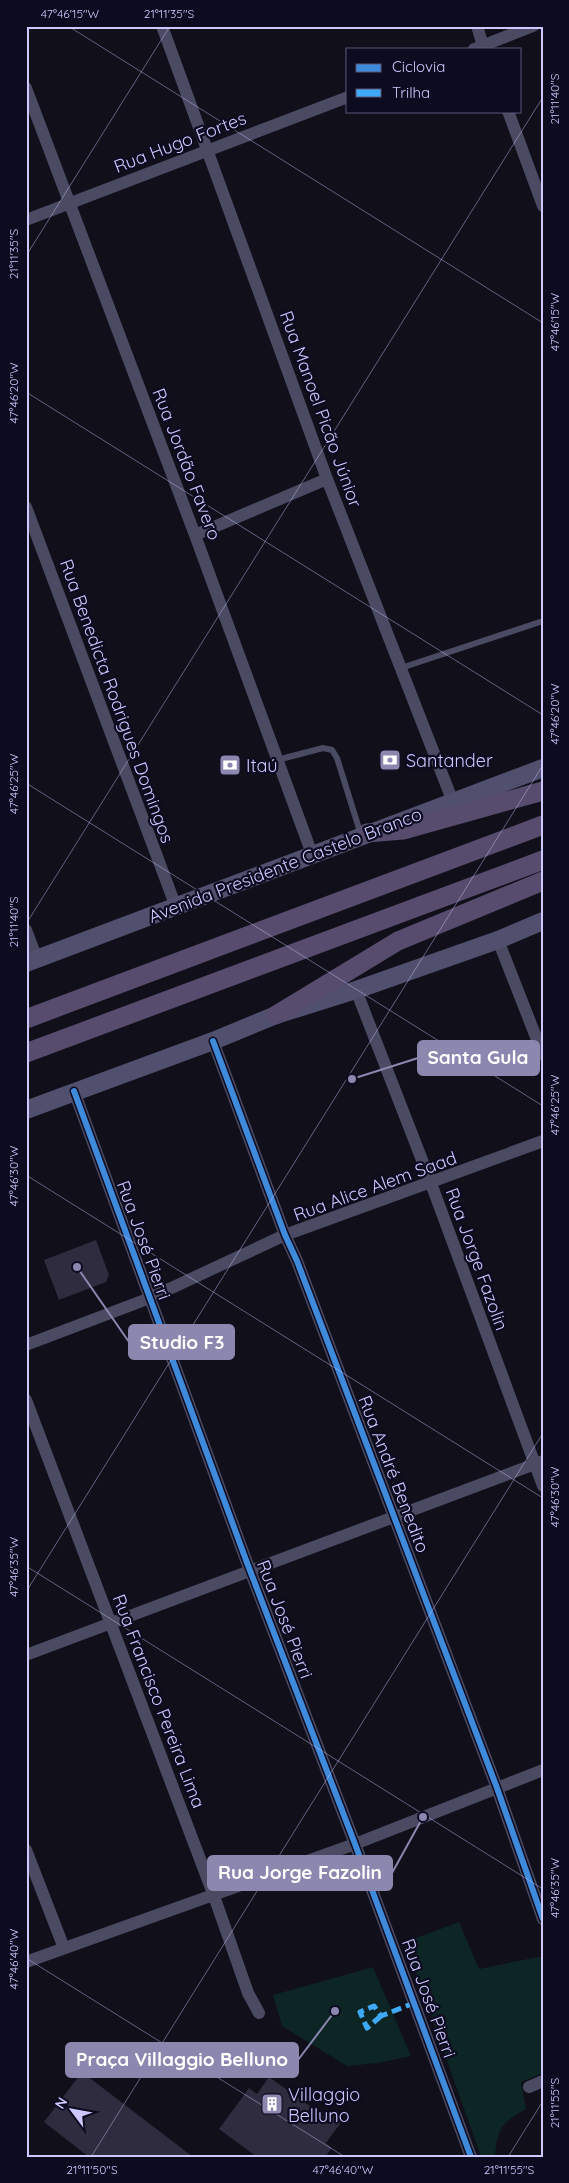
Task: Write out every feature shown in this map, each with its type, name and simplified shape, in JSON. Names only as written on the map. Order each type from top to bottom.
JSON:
[{"type":"main road","name":"Avenida Presidente Castelo Branco","points":[[32,961],[364,834],[543,768]]},
{"type":"main road","points":[[364,834],[403,830],[543,791]]},
{"type":"main road","points":[[26,1019],[543,825]]},
{"type":"main road","points":[[26,1053],[543,860]]},
{"type":"main road","points":[[276,1015],[398,941],[543,881]]},
{"type":"main road","points":[[26,1110],[213,1041],[276,1015],[356,990],[498,940],[543,922]]},
{"type":"street","name":"Rua Manoel Picão Júnior","points":[[162,26],[327,479],[453,802]]},
{"type":"street","points":[[476,26],[481,48],[533,26]]},
{"type":"street","name":"Rua Jordão Favero","points":[[26,88],[195,535],[312,854]]},
{"type":"street","name":"Rua Hugo Fortes","points":[[26,220],[346,98]]},
{"type":"street","points":[[508,112],[543,206]]},
{"type":"street","points":[[195,535],[327,479]]},
{"type":"street","name":"Rua Benedicta Rodrigues Domingos","points":[[26,507],[176,907]]},
{"type":"street","points":[[26,930],[32,961]]},
{"type":"street","points":[[498,940],[543,1055]]},
{"type":"street","name":"Rua Jorge Fazolin","points":[[356,990],[538,1462],[543,1486]]},
{"type":"street","name":"Rua André Benedito","points":[[213,1041],[285,1235],[497,1788],[543,1919]]},
{"type":"street","name":"Rua José Pierri","points":[[74,1091],[251,1571],[471,2157]]},
{"type":"street","name":"Rua Alice Alem Saad","points":[[26,1345],[150,1298],[285,1235],[543,1141]]},
{"type":"street","name":"Rua Francisco Pereira Lima","points":[[26,1400],[214,1896],[248,1993],[259,2013]]},
{"type":"street","points":[[26,1655],[538,1462]]},
{"type":"street","points":[[26,1962],[355,1844],[543,1770]]},
{"type":"street","points":[[26,1850],[64,1948]]},
{"type":"street","points":[[529,2087],[543,2081]]},
{"type":"lane","points":[[401,668],[543,621]]},
{"type":"lane","points":[[277,760],[323,748],[332,750],[337,758],[364,834]]},
{"type":"green space","points":[[459,1922],[479,1969],[543,1956],[543,2073],[521,2082],[526,2109],[511,2118],[502,2127],[497,2139],[495,2157],[481,2157],[405,1942]]},
{"type":"green space","points":[[373,1967],[411,2056],[378,2063],[347,2066],[282,2026],[273,1995]]},
{"type":"building","points":[[96,1240],[109,1275],[106,1282],[59,1300],[44,1260]]},
{"type":"building","points":[[82,2072],[193,2157],[89,2157],[44,2122]]},
{"type":"building","name":"Villaggio Belluno","points":[[269,2077],[328,2119],[332,2114],[342,2121],[326,2143],[332,2148],[325,2157],[257,2157],[219,2129],[249,2088],[257,2094]]},
{"type":"marked path","points":[[381,2016],[367,2028],[360,2012],[374,2006],[381,2016],[414,2003]]},
{"type":"cycle path","points":[[213,1041],[285,1235],[297,1261],[497,1788],[543,1919]]},
{"type":"cycle path","points":[[74,1091],[246,1560],[355,1844],[471,2157]]},
{"type":"place","name":"Santander","points":[[390,760]]},
{"type":"place","name":"Itaú","points":[[230,765]]},
{"type":"place","name":"Santa Gula","points":[[352,1079]]},
{"type":"place","name":"Studio F3","points":[[77,1267]]},
{"type":"place","name":"Rua Jorge Fazolin","points":[[423,1817]]},
{"type":"place","name":"Praça Villaggio Belluno","points":[[335,2011]]},
{"type":"place","name":"Villaggio Belluno","points":[[272,2104]]}]
